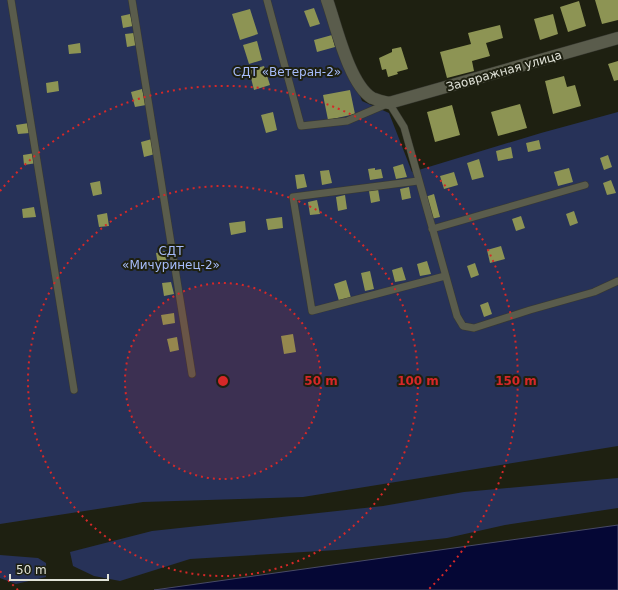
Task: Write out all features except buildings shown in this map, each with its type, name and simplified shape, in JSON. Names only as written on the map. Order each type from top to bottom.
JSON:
[{"type":"street","points":[[327,0],[349,68],[362,89],[372,98],[389,103]]},
{"type":"street","name":"Заовражная улица","points":[[389,103],[618,38]]},
{"type":"lane","points":[[11,0],[74,390]]},
{"type":"lane","points":[[132,0],[192,374]]},
{"type":"lane","points":[[267,0],[301,126],[347,121],[389,103],[404,127],[445,276],[457,316],[463,326],[474,328],[594,292],[618,281]]},
{"type":"lane","points":[[418,180],[293,197],[312,311],[445,276]]},
{"type":"lane","points":[[432,229],[585,185]]},
{"type":"green space","name":"СДТ «Мичуринец-2»","points":[[0,0],[325,0],[362,101],[389,113],[412,172],[541,133],[618,112],[618,446],[303,497],[143,502],[0,524]]},
{"type":"green space","points":[[618,478],[618,508],[505,525],[447,538],[337,550],[190,559],[120,581],[94,576],[73,566],[70,552],[152,531],[383,506],[464,492]]},
{"type":"green space","points":[[0,555],[38,558],[46,563],[46,577],[16,584],[0,578]]},
{"type":"shaded area","points":[[618,525],[618,590],[154,590]]},
{"type":"park label","name":"СДТ «Ветеран-2»","points":[[287,72]]}]
